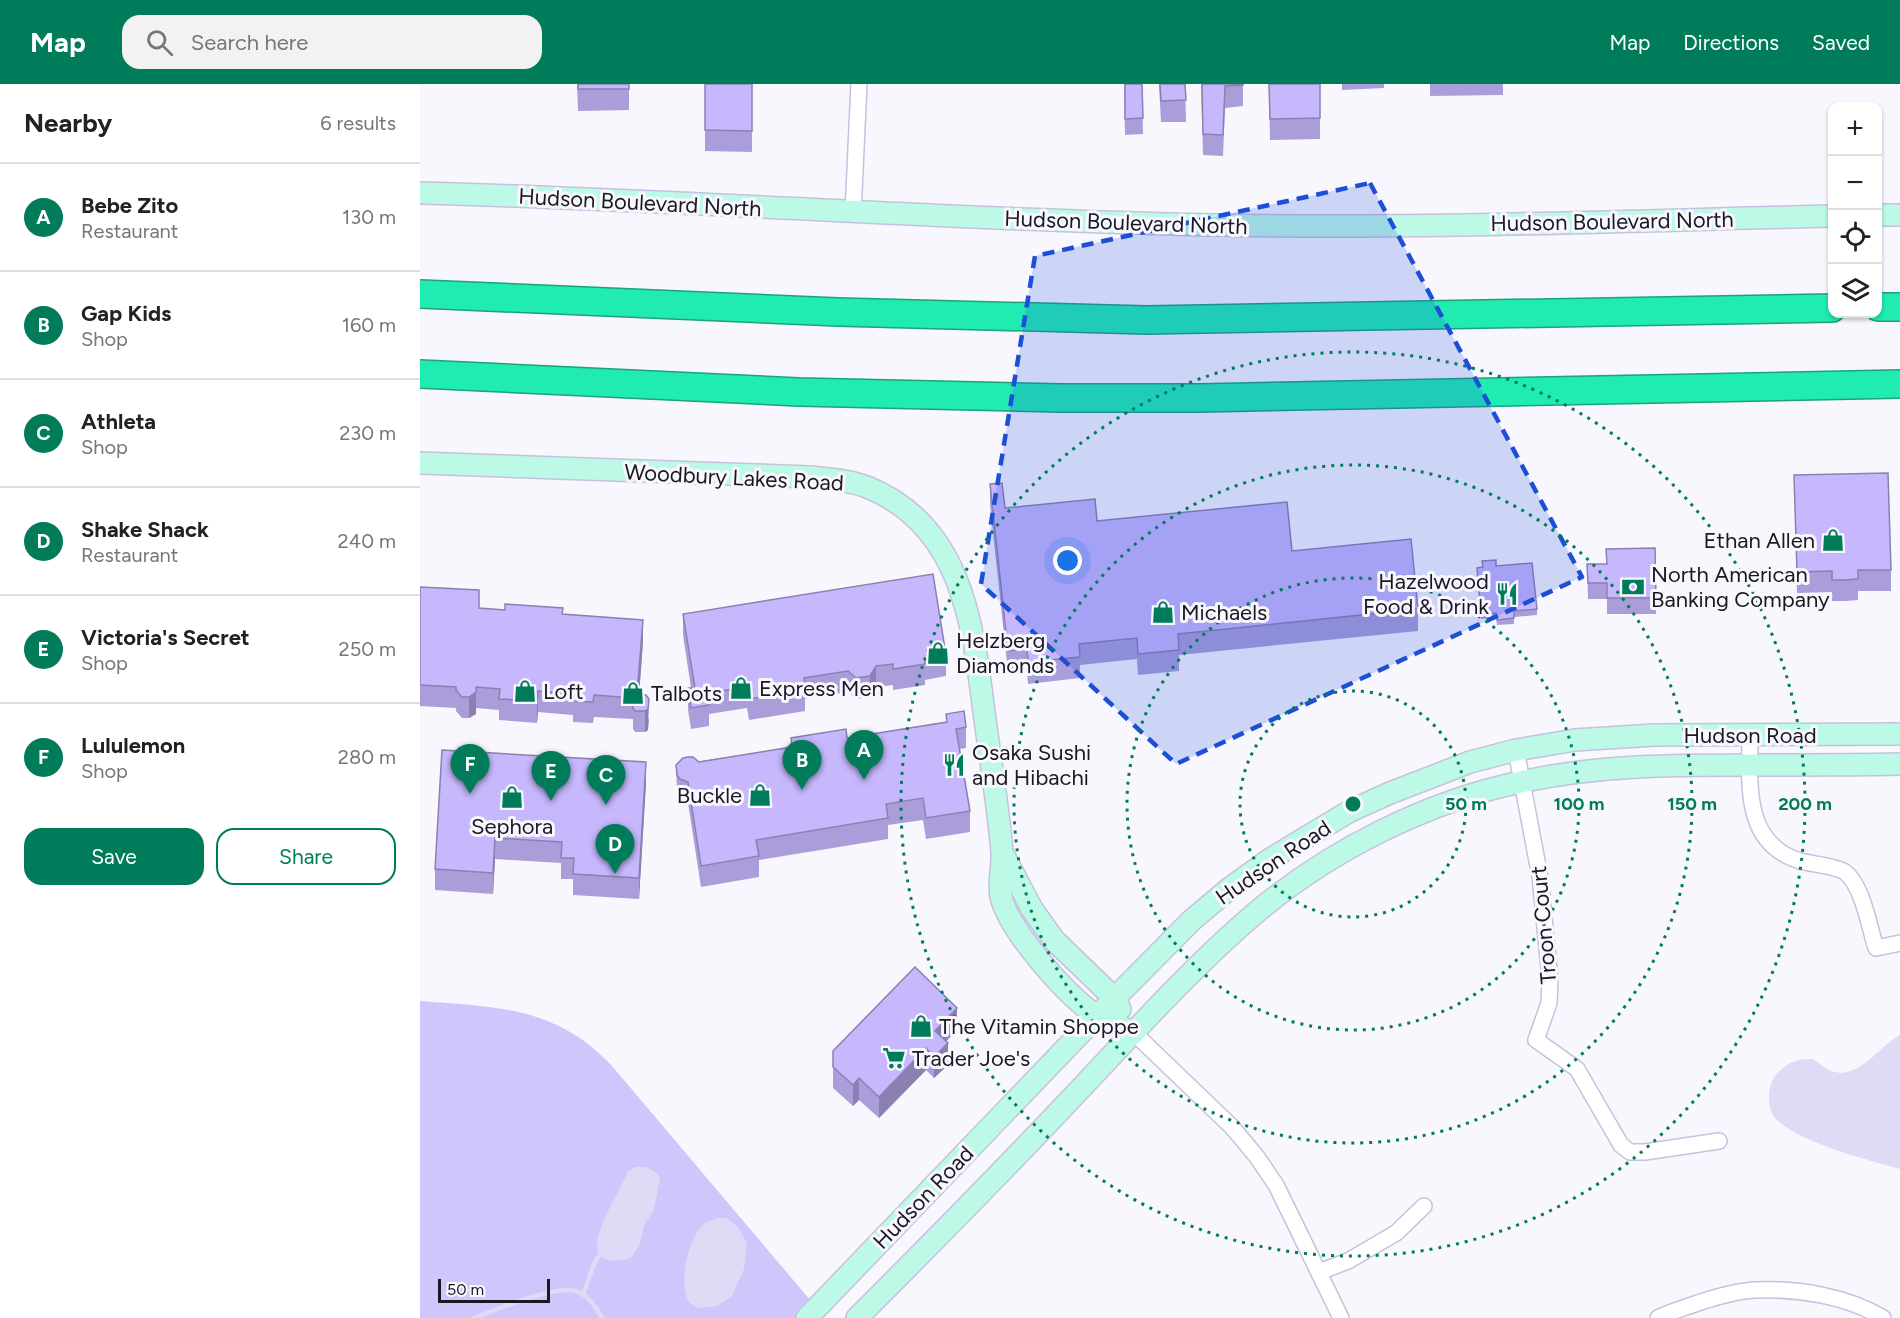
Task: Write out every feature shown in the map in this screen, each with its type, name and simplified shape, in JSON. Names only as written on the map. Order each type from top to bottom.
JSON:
[{"type":"highway","points":[[420,294],[838,312],[1147,320],[1828,308]]},
{"type":"highway","points":[[1882,307],[1900,307]]},
{"type":"highway","points":[[420,374],[799,392],[1060,398],[1210,398],[1900,384]]},
{"type":"street","points":[[853,213],[859,84]]},
{"type":"street","name":"Hudson Boulevard North","points":[[420,193],[853,213],[1161,224],[1351,227],[1828,216]]},
{"type":"street","points":[[1882,215],[1900,215]]},
{"type":"street","name":"Woodbury Lakes Road","points":[[420,463],[810,477],[838,480],[867,487],[889,498],[914,517],[947,558],[959,583],[970,622],[1002,854],[1001,896],[1013,924],[1033,954],[1077,1000],[1097,1016],[1134,1033]]},
{"type":"street","name":"Hudson Road","points":[[807,1318],[1114,998],[1192,920],[1230,888],[1310,833],[1350,811],[1470,762],[1516,750],[1575,740],[1618,736],[1900,734]]},
{"type":"street","points":[[1750,735],[1753,816],[1762,835],[1778,850],[1797,860],[1844,871],[1858,888],[1876,948],[1900,943]]},
{"type":"street","name":"Troon Court","points":[[1516,750],[1540,877],[1550,980],[1549,1003],[1536,1040],[1577,1069],[1621,1145],[1630,1152],[1645,1152],[1719,1141]]},
{"type":"street","name":"Hudson Road","points":[[857,1318],[975,1200],[1134,1033],[1254,915],[1326,863],[1401,822],[1470,796],[1522,781],[1577,771],[1622,766],[1900,764]]},
{"type":"street","points":[[1002,854],[1032,909],[1054,940],[1114,998],[1134,1033],[1232,1128],[1257,1157],[1276,1185],[1341,1318]]},
{"type":"street","points":[[1319,1272],[1348,1261],[1396,1233],[1424,1206]]},
{"type":"street","points":[[1658,1318],[1716,1297],[1754,1290],[1794,1291],[1832,1298],[1883,1318]]},
{"type":"highlighted area","points":[[1370,183],[1582,577],[1176,764],[981,584],[1035,256]]},
{"type":"shaded area","points":[[420,1001],[474,1005],[524,1013],[569,1031],[591,1046],[612,1066],[811,1301],[795,1318],[420,1318]]},
{"type":"shaded area","points":[[1900,1035],[1900,1169],[1813,1141],[1782,1124],[1773,1115],[1769,1102],[1770,1087],[1773,1079],[1785,1066],[1800,1060],[1812,1059],[1829,1070],[1839,1073],[1849,1072],[1867,1062]]},
{"type":"shaded area","points":[[636,1167],[650,1169],[660,1178],[654,1210],[644,1225],[640,1244],[631,1258],[610,1260],[600,1255],[597,1244],[600,1230],[628,1171]]},
{"type":"shaded area","points":[[717,1218],[727,1218],[738,1227],[747,1243],[744,1269],[732,1296],[717,1306],[697,1308],[689,1302],[686,1294],[684,1284],[686,1261],[698,1230],[705,1223]]},
{"type":"building","points":[[578,84],[629,84],[629,89],[578,89]]},
{"type":"building","points":[[705,84],[752,84],[752,131],[705,130]]},
{"type":"building","points":[[1125,84],[1142,84],[1143,118],[1125,119]]},
{"type":"building","points":[[1160,84],[1185,84],[1186,100],[1161,101]]},
{"type":"building","points":[[1202,84],[1243,84],[1225,86],[1223,135],[1203,134]]},
{"type":"building","points":[[1269,84],[1320,84],[1320,118],[1270,119]]},
{"type":"building","points":[[1888,473],[1891,570],[1858,570],[1858,579],[1845,580],[1832,580],[1832,571],[1797,572],[1794,475]]},
{"type":"building","points":[[1002,483],[1005,508],[1095,499],[1097,521],[1287,502],[1292,551],[1411,539],[1418,609],[1178,634],[1179,650],[1138,654],[1137,638],[1079,644],[1080,657],[1028,662],[1027,649],[1008,651],[990,484]]},
{"type":"building","points":[[1655,548],[1656,598],[1607,598],[1607,583],[1588,583],[1587,564],[1607,564],[1606,549]]},
{"type":"building","name":"Hazelwood Food & Drink","points":[[1496,560],[1496,566],[1532,563],[1537,609],[1514,611],[1514,618],[1497,620],[1496,613],[1481,614],[1477,568],[1483,567],[1482,561]]},
{"type":"building","points":[[933,574],[946,655],[925,659],[925,664],[893,669],[893,664],[876,666],[870,676],[856,678],[848,671],[804,678],[805,690],[749,699],[747,687],[708,693],[709,705],[691,708],[688,688],[695,688],[683,614]]},
{"type":"building","points":[[420,587],[479,590],[479,608],[505,610],[505,604],[563,608],[562,614],[643,620],[637,694],[646,695],[649,699],[648,709],[635,711],[633,698],[594,695],[593,702],[573,701],[574,694],[538,691],[537,701],[499,699],[500,689],[476,687],[476,692],[469,697],[462,697],[456,687],[420,685]]},
{"type":"building","points":[[964,711],[966,727],[956,729],[970,811],[926,818],[923,798],[886,804],[888,818],[756,840],[759,856],[701,866],[688,782],[677,775],[676,765],[683,758],[693,757],[699,762],[792,747],[791,738],[846,729],[847,738],[947,722],[946,714]]},
{"type":"building","points":[[442,750],[646,762],[639,878],[573,874],[574,858],[561,858],[562,842],[495,838],[493,873],[435,869]]},
{"type":"building","name":"Trader Joe's","points":[[915,967],[957,1008],[935,1031],[948,1043],[934,1057],[926,1048],[879,1097],[859,1078],[853,1085],[833,1067],[833,1051]]},
{"type":"waterway","points":[[583,1295],[600,1254]]},
{"type":"waterway","points":[[474,1318],[529,1298],[572,1290],[588,1298],[602,1318]]},
{"type":"place","name":"Ethan Allen","points":[[1833,540]]},
{"type":"place","name":"North American Banking Company","points":[[1633,587]]},
{"type":"place","name":"Hazelwood Food & Drink","points":[[1507,594]]},
{"type":"place","name":"Michaels","points":[[1163,612]]},
{"type":"place","name":"Helzberg Diamonds","points":[[938,653]]},
{"type":"place","name":"Express Men","points":[[741,688]]},
{"type":"place","name":"Loft","points":[[525,691]]},
{"type":"place","name":"Talbots","points":[[633,693]]},
{"type":"place","name":"Osaka Sushi and Hibachi","points":[[954,765]]},
{"type":"place","name":"Bebe Zito","points":[[864,780]]},
{"type":"place","name":"Gap Kids","points":[[802,790]]},
{"type":"place","name":"Lululemon","points":[[470,794]]},
{"type":"place","name":"Buckle","points":[[760,795]]},
{"type":"place","name":"Sephora","points":[[512,797]]},
{"type":"place","name":"Victoria's Secret","points":[[551,801]]},
{"type":"place","name":"Athleta","points":[[606,805]]},
{"type":"place","name":"Shake Shack","points":[[615,874]]},
{"type":"place","name":"The Vitamin Shoppe","points":[[921,1026]]},
{"type":"place","name":"Trader Joe's","points":[[894,1058]]}]
